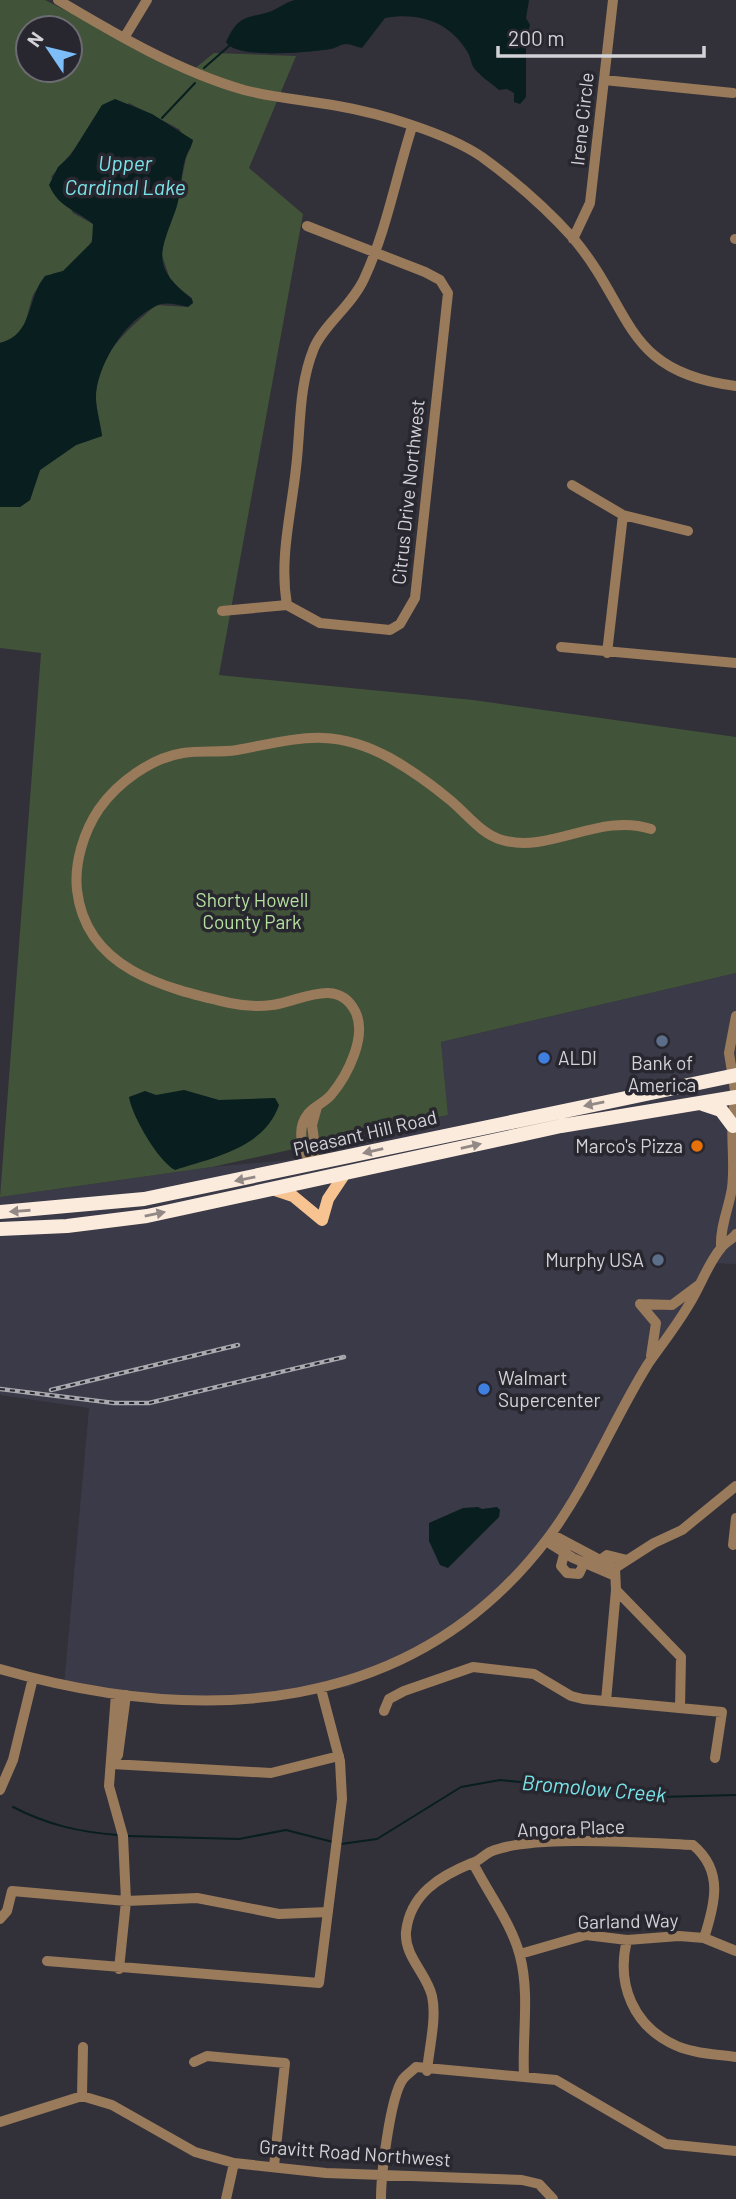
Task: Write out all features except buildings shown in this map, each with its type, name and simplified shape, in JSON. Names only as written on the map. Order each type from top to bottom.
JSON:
[{"type":"highway","name":"Pleasant Hill Road","points":[[0,1212],[144,1199],[735,1076]]},
{"type":"highway","name":"Pleasant Hill Road","points":[[0,1228],[67,1226],[148,1216],[561,1126],[736,1097]]},
{"type":"highway","points":[[698,1103],[721,1110],[733,1126]]},
{"type":"main road","points":[[275,1190],[293,1196],[323,1220],[328,1199],[344,1175]]},
{"type":"street","points":[[58,0],[124,38],[197,74],[243,89],[339,106],[412,127],[478,155],[532,197],[573,239],[594,267],[633,335],[657,359],[692,377],[736,386]]},
{"type":"street","points":[[124,38],[147,0]]},
{"type":"street","name":"Irene Circle","points":[[573,239],[590,203],[613,0]]},
{"type":"street","points":[[604,80],[733,93]]},
{"type":"street","points":[[222,611],[287,605],[282,577],[302,386],[315,345],[348,307],[363,280],[412,127]]},
{"type":"street","points":[[307,226],[373,254]]},
{"type":"street","name":"Citrus Drive Northwest","points":[[287,605],[320,623],[390,630],[400,624],[415,598],[448,293],[440,280],[425,272],[373,254]]},
{"type":"street","points":[[572,485],[623,515],[688,531]]},
{"type":"street","points":[[607,653],[623,515]]},
{"type":"street","points":[[561,647],[736,663]]},
{"type":"street","points":[[312,1165],[302,1149],[303,1126],[308,1114],[337,1087],[356,1047],[356,1012],[348,1002],[327,992],[272,1005],[229,1003],[147,979],[125,968],[102,950],[87,929],[77,886],[80,852],[100,808],[124,783],[150,765],[180,753],[226,752],[283,739],[328,738],[357,744],[396,762],[437,790],[481,828],[502,840],[524,842],[624,823],[651,829]]},
{"type":"street","points":[[721,1247],[720,1233],[732,1188],[731,1112],[736,1097],[735,1076],[729,1053],[736,1016]]},
{"type":"street","points":[[0,1669],[121,1695],[221,1701],[263,1699],[321,1689],[393,1664],[455,1628],[483,1606],[549,1537],[648,1365],[721,1247],[736,1234]]},
{"type":"street","points":[[648,1365],[657,1328],[652,1317],[640,1304],[672,1305],[700,1284]]},
{"type":"street","points":[[606,1701],[616,1590],[615,1572],[627,1560],[682,1530],[736,1486]]},
{"type":"street","points":[[733,1545],[736,1518]]},
{"type":"street","points":[[549,1537],[586,1560],[615,1572]]},
{"type":"street","points":[[566,1549],[561,1566],[567,1573],[579,1574],[586,1560]]},
{"type":"street","points":[[599,1561],[607,1555],[627,1560]]},
{"type":"street","points":[[586,1560],[599,1561],[615,1572]]},
{"type":"street","points":[[616,1590],[681,1657],[680,1708]]},
{"type":"street","points":[[384,1711],[389,1699],[404,1691],[473,1667],[534,1674],[571,1696],[722,1712],[715,1758]]},
{"type":"street","points":[[0,1790],[13,1760],[33,1678]]},
{"type":"street","points":[[47,1961],[119,1969],[319,1983],[342,1798],[339,1756],[321,1689]]},
{"type":"street","points":[[119,1969],[126,1900],[123,1836],[109,1786],[121,1695]]},
{"type":"street","points":[[112,1764],[267,1773],[292,1770],[339,1756]]},
{"type":"street","name":"Angora Place","points":[[428,2071],[433,2000],[429,1986],[410,1954],[405,1935],[417,1900],[431,1884],[459,1867],[473,1863],[491,1852],[526,1844],[693,1845],[712,1865],[715,1883],[716,1902],[704,1938]]},
{"type":"street","points":[[473,1863],[520,1954],[526,1994],[524,2075]]},
{"type":"street","points":[[0,1919],[7,1911],[12,1891],[126,1900],[197,1898],[279,1914],[328,1912]]},
{"type":"street","name":"Garland Way","points":[[520,1954],[586,1936],[627,1940],[680,1936],[704,1938],[736,1951]]},
{"type":"street","points":[[627,1940],[623,1959],[624,1975],[634,2012],[655,2032],[677,2046],[736,2057]]},
{"type":"street","points":[[0,2122],[82,2096],[83,2047]]},
{"type":"street","points":[[194,2062],[207,2056],[285,2063],[274,2166]]},
{"type":"street","points":[[381,2199],[381,2176],[402,2080],[416,2067],[428,2071],[524,2075],[556,2080],[666,2144],[736,2151]]},
{"type":"street","name":"Gravitt Road Northwest","points":[[82,2096],[112,2105],[195,2152],[234,2163],[381,2176],[522,2180],[539,2184],[553,2199]]},
{"type":"street","points":[[226,2199],[234,2163]]},
{"type":"shaded area","points":[[736,973],[736,1264],[712,1263],[548,1539],[483,1606],[421,1649],[349,1687],[209,1701],[64,1686],[89,1408],[0,1395],[0,1197],[212,1167],[289,1160],[448,1115],[441,1042]]},
{"type":"green space","name":"Shorty Howell County Park","points":[[0,0],[45,0],[73,14],[14,14],[14,84],[84,84],[84,20],[189,73],[214,53],[296,56],[249,168],[303,214],[219,675],[473,700],[736,737],[736,973],[441,1042],[448,1115],[212,1167],[0,1197],[41,653],[0,648],[0,507],[20,507],[30,500],[40,470],[76,445],[102,436],[96,403],[97,382],[107,356],[124,334],[156,305],[188,307],[192,298],[171,282],[162,255],[163,237],[176,208],[186,158],[191,147],[179,129],[129,103],[77,146],[51,177],[73,213],[93,224],[93,237],[86,251],[75,263],[52,274],[39,287],[33,295],[24,326],[9,340],[0,343]]},
{"type":"water","points":[[295,0],[529,0],[526,18],[530,25],[526,39],[526,97],[520,104],[514,102],[514,93],[507,89],[499,90],[476,71],[461,42],[443,27],[422,18],[385,18],[362,48],[346,44],[308,52],[258,53],[233,48],[226,42],[239,22]]},
{"type":"water","name":"Upper Cardinal Lake","points":[[115,99],[152,114],[193,140],[185,161],[178,202],[162,258],[170,277],[193,303],[188,307],[160,305],[145,312],[125,331],[116,342],[98,380],[96,398],[102,436],[76,445],[40,470],[30,500],[20,507],[0,507],[0,343],[19,332],[45,276],[63,271],[92,242],[93,224],[58,199],[49,185],[58,167],[70,156],[102,105]]},
{"type":"water","points":[[184,1090],[219,1100],[275,1098],[279,1105],[272,1120],[250,1141],[222,1155],[175,1170],[161,1157],[147,1137],[129,1097],[145,1091],[156,1095]]},
{"type":"water","points":[[497,1507],[500,1510],[499,1517],[448,1568],[440,1565],[429,1541],[429,1523],[463,1508]]},
{"type":"waterway","points":[[204,68],[229,46]]},
{"type":"waterway","points":[[162,118],[195,83]]},
{"type":"waterway","name":"Bromolow Creek","points":[[341,1844],[377,1839],[461,1787],[500,1780],[659,1797],[736,1795]]},
{"type":"waterway","name":"Bromolow Creek","points":[[13,1807],[64,1827],[118,1835]]},
{"type":"waterway","name":"Bromolow Creek","points":[[128,1836],[239,1839],[286,1830],[333,1842]]},
{"type":"railway","points":[[51,1390],[238,1345]]},
{"type":"railway","points":[[0,1389],[114,1403],[149,1403],[344,1357]]},
{"type":"place","name":"Bank of America","points":[[662,1041]]},
{"type":"place","name":"ALDI","points":[[544,1058]]},
{"type":"place","name":"Marco's Pizza","points":[[697,1146]]},
{"type":"place","name":"Murphy USA","points":[[658,1260]]},
{"type":"place","name":"Walmart Supercenter","points":[[484,1389]]}]
